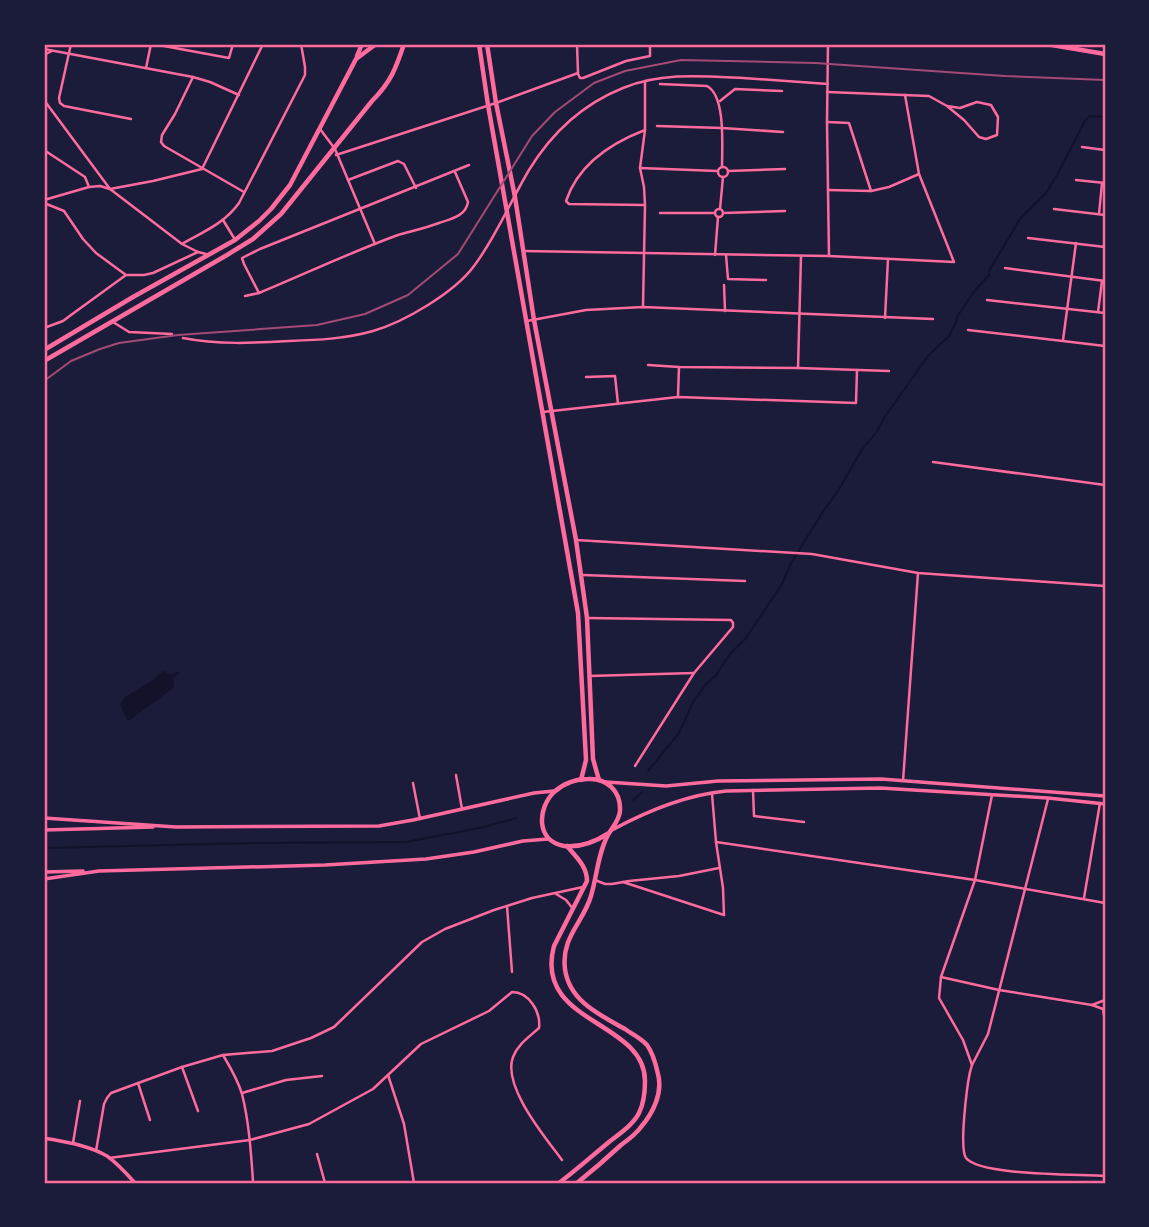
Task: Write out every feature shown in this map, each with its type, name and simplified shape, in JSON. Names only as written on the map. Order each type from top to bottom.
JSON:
[{"type":"main road","points":[[54,354],[45,347],[235,240],[260,221],[295,177],[362,44]]},
{"type":"main road","points":[[356,59],[376,44]]},
{"type":"main road","points":[[44,361],[253,239],[268,227],[335,152],[372,101],[385,88],[404,44]]},
{"type":"main road","points":[[480,44],[488,105],[578,613],[586,760],[581,780]]},
{"type":"main road","points":[[487,44],[534,320],[576,540],[587,618],[593,759],[599,780]]},
{"type":"main road","points":[[1046,44],[1105,54]]},
{"type":"main road","points":[[1100,44],[1105,45]]},
{"type":"main road","points":[[1103,804],[880,788],[712,792],[652,810],[596,841],[567,846],[551,839],[541,821],[542,810],[556,790],[565,784],[581,780],[666,786],[719,781],[849,779],[1105,796]]},
{"type":"main road","points":[[577,1183],[640,1129],[658,1097],[660,1083],[656,1063],[647,1045],[579,1000],[568,984],[564,968],[566,942],[586,907],[610,831],[619,815],[620,803],[607,782]]},
{"type":"main road","points":[[44,830],[379,826],[556,790]]},
{"type":"main road","points":[[44,818],[176,827]]},
{"type":"main road","points":[[44,872],[325,865],[426,859],[523,841],[551,839]]},
{"type":"main road","points":[[559,1183],[627,1128],[639,1113],[645,1095],[645,1076],[638,1059],[625,1043],[568,1002],[557,988],[551,972],[551,957],[558,934],[587,881],[585,870],[567,846]]},
{"type":"main road","points":[[44,879],[99,871]]},
{"type":"main road","points":[[44,1138],[96,1151],[110,1158],[135,1183]]},
{"type":"street","points":[[71,44],[60,103],[131,119]]},
{"type":"street","points":[[146,68],[152,44],[229,58],[233,44]]},
{"type":"street","points":[[110,190],[202,169],[263,44]]},
{"type":"street","points":[[182,244],[231,214],[305,75],[301,44]]},
{"type":"street","points":[[577,44],[580,78],[626,61],[650,56],[650,44]]},
{"type":"street","points":[[828,44],[829,256]]},
{"type":"street","points":[[44,49],[193,77],[239,95]]},
{"type":"street","points":[[44,55],[52,51]]},
{"type":"street","points":[[335,152],[496,103],[578,73]]},
{"type":"street","points":[[183,338],[241,344],[325,340],[374,331],[400,321],[451,289],[474,267],[530,170],[561,129],[598,100],[624,87],[680,76],[828,84]]},
{"type":"street","points":[[193,77],[162,135],[161,142],[244,192]]},
{"type":"street","points":[[643,307],[645,205],[640,168],[645,130],[645,81]]},
{"type":"street","points":[[640,168],[718,171],[722,167],[720,101],[712,88],[660,84]]},
{"type":"street","points":[[720,101],[735,89],[782,90]]},
{"type":"street","points":[[827,92],[929,96],[947,106],[979,137],[986,139],[997,135],[998,117],[991,106],[977,102],[960,108],[947,106]]},
{"type":"street","points":[[523,251],[829,256],[954,262],[919,173],[905,95]]},
{"type":"street","points":[[45,103],[110,190]]},
{"type":"street","points":[[827,122],[849,122],[871,191]]},
{"type":"street","points":[[657,126],[783,132]]},
{"type":"street","points":[[320,129],[335,152],[375,244]]},
{"type":"street","points":[[645,130],[625,138],[599,155],[585,169],[566,201],[569,204],[645,205]]},
{"type":"street","points":[[1082,147],[1105,150]]},
{"type":"street","points":[[44,150],[85,177],[89,187]]},
{"type":"street","points":[[348,180],[398,161],[404,164],[415,188]]},
{"type":"street","points":[[259,293],[242,258],[469,165]]},
{"type":"street","points":[[722,167],[728,171],[785,169]]},
{"type":"street","points":[[718,171],[723,177]]},
{"type":"street","points":[[723,213],[720,209],[723,177],[728,171]]},
{"type":"street","points":[[245,296],[259,293],[375,244],[464,212],[468,208],[468,202],[455,172]]},
{"type":"street","points":[[828,190],[871,191],[889,187],[919,173]]},
{"type":"street","points":[[1076,180],[1104,183],[1099,214]]},
{"type":"street","points":[[44,201],[100,186],[110,190],[182,244],[208,255]]},
{"type":"street","points":[[44,201],[64,211],[96,253],[126,275],[153,273],[198,252]]},
{"type":"street","points":[[715,213],[716,209],[720,209]]},
{"type":"street","points":[[1054,209],[1105,215]]},
{"type":"street","points":[[718,217],[723,213],[785,211]]},
{"type":"street","points":[[660,213],[715,213]]},
{"type":"street","points":[[715,213],[718,217],[715,254]]},
{"type":"street","points":[[223,220],[235,240]]},
{"type":"street","points":[[1028,238],[1105,247]]},
{"type":"street","points":[[1063,340],[1076,243]]},
{"type":"street","points":[[726,255],[728,279],[766,280]]},
{"type":"street","points":[[798,368],[801,257]]},
{"type":"street","points":[[886,318],[888,259]]},
{"type":"street","points":[[1005,268],[1104,281],[1098,312]]},
{"type":"street","points":[[44,328],[71,316],[126,275]]},
{"type":"street","points":[[724,285],[725,311]]},
{"type":"street","points":[[987,300],[1105,313]]},
{"type":"street","points":[[527,321],[586,310],[643,307],[933,319]]},
{"type":"street","points":[[113,322],[129,332],[172,334]]},
{"type":"street","points":[[968,330],[1105,346]]},
{"type":"street","points":[[648,365],[679,368],[889,371]]},
{"type":"street","points":[[678,397],[679,368]]},
{"type":"street","points":[[543,412],[678,397],[856,403],[857,370]]},
{"type":"street","points":[[586,377],[615,376],[618,404]]},
{"type":"street","points":[[933,462],[1105,485]]},
{"type":"street","points":[[576,540],[813,554],[918,573],[1105,586]]},
{"type":"street","points":[[903,781],[918,573]]},
{"type":"street","points":[[579,575],[745,581]]},
{"type":"street","points":[[587,618],[731,620],[733,624],[733,628],[694,673],[635,766]]},
{"type":"street","points":[[588,676],[694,673]]},
{"type":"street","points":[[456,775],[462,809]]},
{"type":"street","points":[[413,783],[420,819]]},
{"type":"street","points":[[753,790],[754,816],[804,822]]},
{"type":"street","points":[[623,882],[724,915],[712,792]]},
{"type":"street","points":[[972,1065],[959,1033],[939,998],[941,977],[975,880],[992,795]]},
{"type":"street","points":[[1048,798],[988,1034],[972,1065],[968,1082],[964,1155],[968,1161],[978,1166],[997,1170],[1105,1176]]},
{"type":"street","points":[[1084,898],[1103,804]]},
{"type":"street","points":[[716,842],[975,880],[1105,903]]},
{"type":"street","points":[[594,879],[604,884],[680,876],[719,868]]},
{"type":"street","points":[[96,1151],[104,1104],[111,1093],[223,1055],[272,1051],[312,1038],[334,1027],[422,942],[445,929],[532,898],[585,887]]},
{"type":"street","points":[[556,894],[563,897],[573,909]]},
{"type":"street","points":[[507,906],[512,972]]},
{"type":"street","points":[[941,977],[999,990],[1092,1005],[1103,1009],[1105,1021]]},
{"type":"street","points":[[110,1158],[250,1140],[309,1124],[373,1089],[421,1044],[488,1011],[512,992],[522,993],[529,999],[540,1021],[539,1028],[513,1055],[513,1081],[534,1120],[562,1160]]},
{"type":"street","points":[[1092,1005],[1105,1000]]},
{"type":"street","points":[[223,1055],[242,1093],[250,1140],[253,1181]]},
{"type":"street","points":[[182,1067],[198,1111]]},
{"type":"street","points":[[388,1075],[404,1124],[414,1183]]},
{"type":"street","points":[[242,1093],[286,1080],[322,1076]]},
{"type":"street","points":[[138,1083],[150,1119]]},
{"type":"street","points":[[72,1143],[80,1101]]},
{"type":"street","points":[[317,1154],[325,1183]]},
{"type":"street","points":[[1096,1175],[1096,1183]]},
{"type":"shaded area","points":[[163,671],[171,675],[179,671],[180,673],[173,678],[172,689],[127,720],[120,704],[125,697]]},
{"type":"waterway","points":[[648,771],[679,733],[693,702],[706,684],[746,638],[782,584],[791,563],[861,451],[928,356],[949,336],[958,315],[989,275],[1020,219],[1046,193],[1085,121],[1089,116],[1105,117]]},
{"type":"waterway","points":[[633,800],[643,792]]},
{"type":"waterway","points":[[44,848],[406,842],[516,818]]},
{"type":"railway","points":[[44,381],[71,361],[119,343],[178,335],[317,325],[365,314],[408,295],[458,254],[532,136],[555,112],[594,83],[625,71],[681,60],[815,63],[1105,80]]}]
